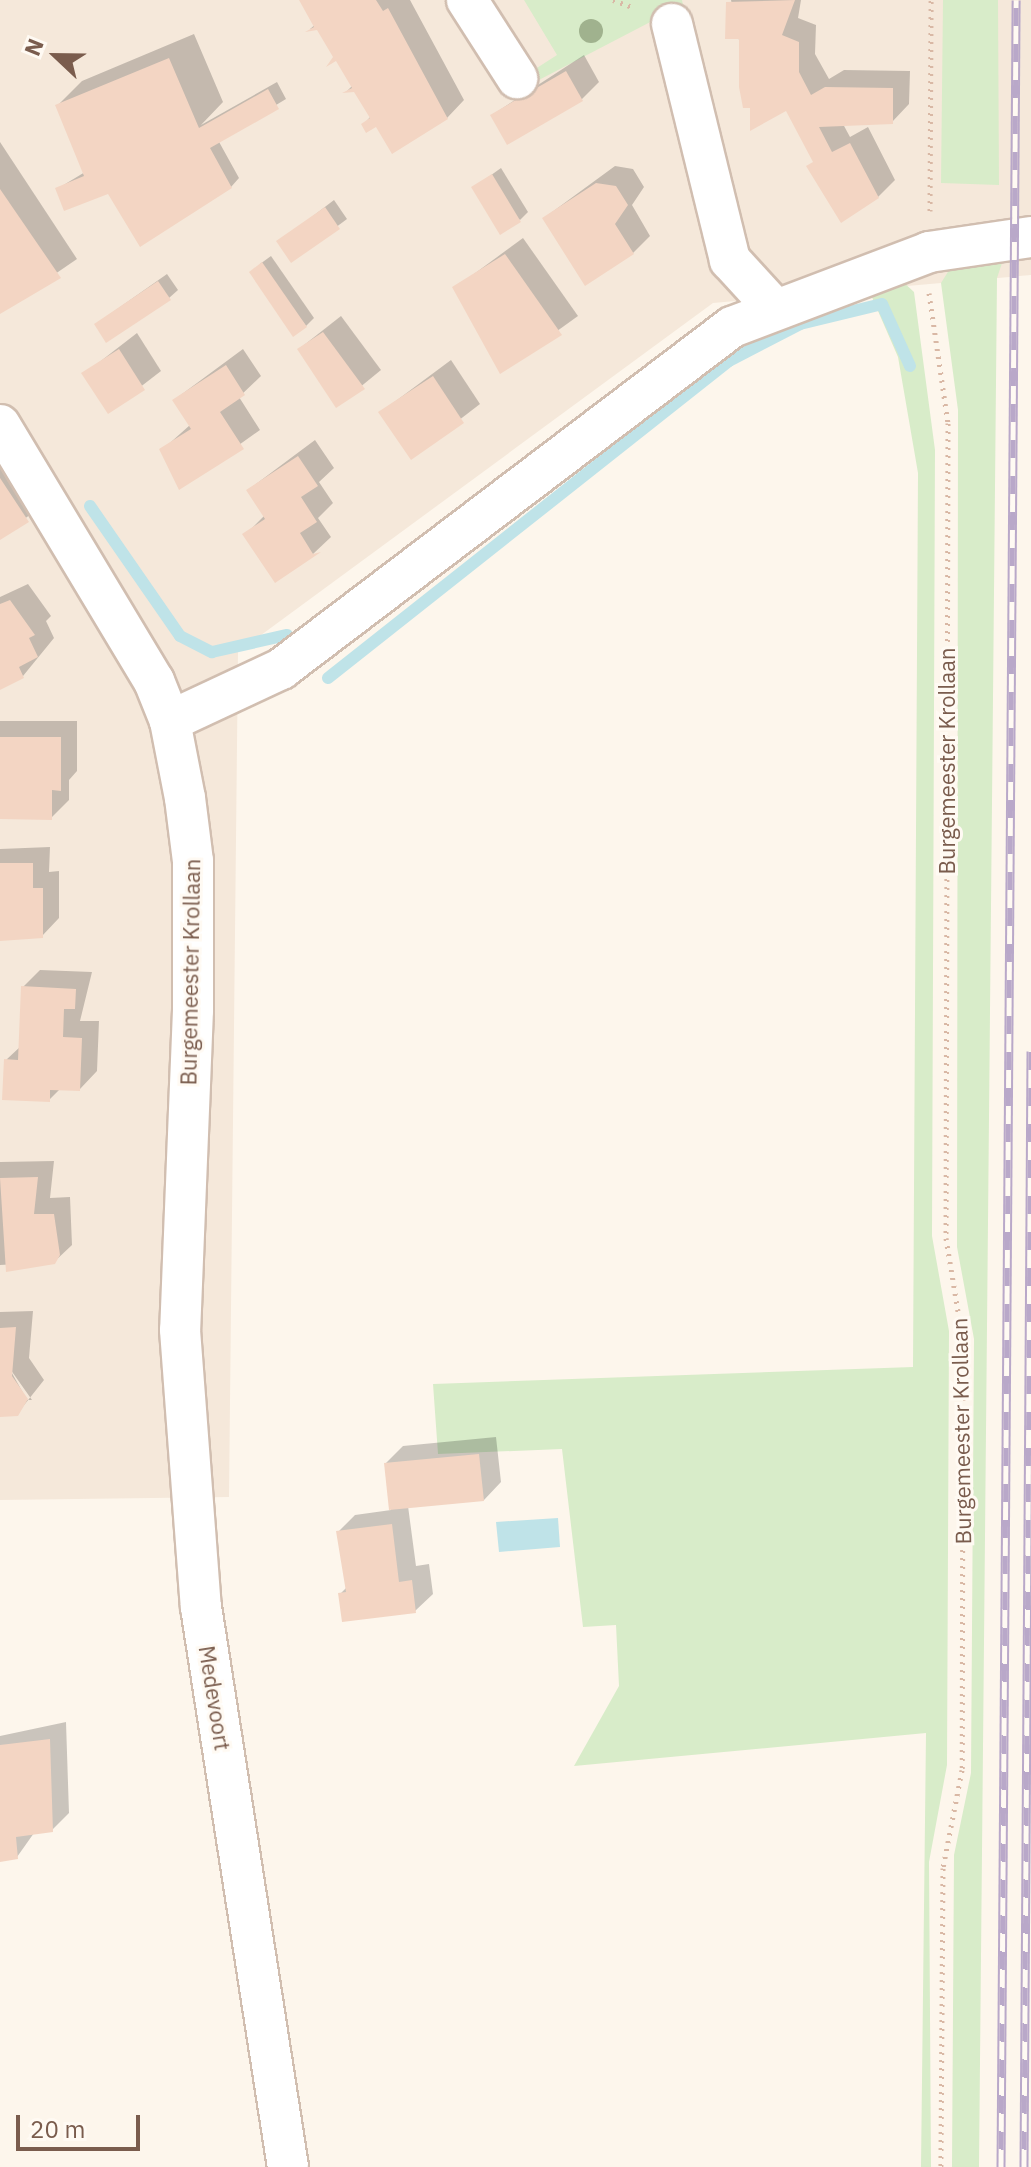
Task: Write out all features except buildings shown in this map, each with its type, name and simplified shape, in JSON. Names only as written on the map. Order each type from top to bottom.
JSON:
[{"type":"street","points":[[467,0],[517,78]]},
{"type":"street","points":[[672,24],[730,260],[773,307]]},
{"type":"street","points":[[170,721],[281,669],[540,480],[674,369],[773,307],[929,252],[1031,237]]},
{"type":"street","name":"Burgemeester Krollaan","points":[[0,425],[120,617],[170,721],[193,861],[182,1225]]},
{"type":"street","name":"Medevoort","points":[[182,1225],[180,1330],[201,1607],[288,2167]]},
{"type":"path","name":"Burgemeester Krollaan","points":[[931,0],[929,252],[948,423],[946,1238],[963,1342],[962,1770],[943,1868],[941,2167]]},
{"type":"shaded area","points":[[0,0],[1031,0],[1031,275],[713,303],[238,652],[229,1497],[0,1500]]},
{"type":"green space","points":[[524,0],[682,0],[683,5],[535,82],[529,73],[557,55]]},
{"type":"green space","points":[[943,0],[998,0],[999,185],[941,183]]},
{"type":"green space","points":[[1003,260],[997,278],[979,2167],[952,2167],[954,1855],[971,1773],[974,1339],[957,1247],[958,410],[941,283],[951,267]]},
{"type":"green space","points":[[900,279],[914,292],[935,450],[932,1236],[949,1331],[947,1765],[929,1862],[931,2167],[921,2167],[926,1733],[574,1766],[619,1686],[616,1625],[583,1627],[562,1449],[438,1454],[433,1384],[913,1367],[918,473],[898,357],[868,288]]},
{"type":"water","points":[[558,1518],[560,1547],[499,1552],[496,1522]]},
{"type":"waterway","points":[[328,678],[729,361],[800,324],[882,304],[910,366]]},
{"type":"waterway","points":[[90,506],[180,636],[212,652],[287,635]]},
{"type":"railway","points":[[1001,2167],[1016,0]]},
{"type":"railway","points":[[1024,2167],[1031,1051]]}]
